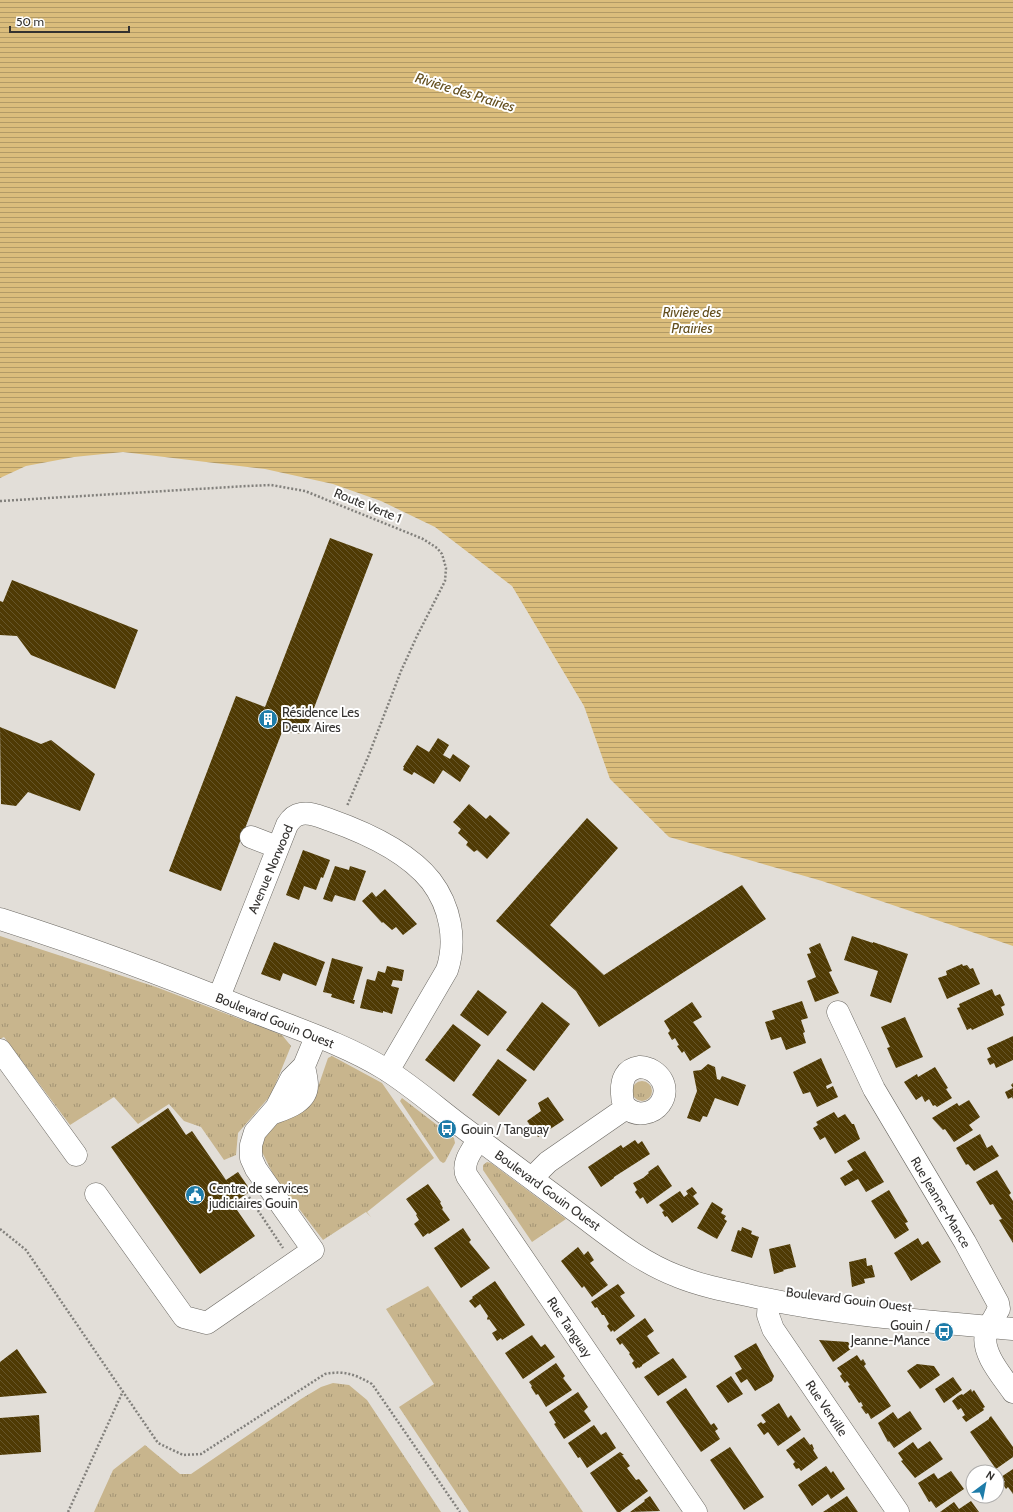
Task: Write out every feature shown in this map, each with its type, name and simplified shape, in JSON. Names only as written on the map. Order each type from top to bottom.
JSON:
[{"type":"street","name":"Avenue Norwood","points":[[219,997],[277,847],[291,819],[301,814],[317,815],[353,828],[403,856],[426,876],[441,898],[452,931],[450,962],[447,970],[388,1071]]},
{"type":"street","points":[[251,837],[277,847]]},
{"type":"street","name":"Boulevard Gouin Ouest","points":[[0,918],[124,960],[355,1053],[388,1071],[623,1246],[658,1268],[677,1276],[703,1285],[770,1300],[850,1313],[1013,1328]]},
{"type":"street","name":"Rue Jeanne-Mance","points":[[838,1012],[874,1089],[965,1242],[998,1303],[999,1309],[989,1326],[984,1340],[985,1348],[1013,1392]]},
{"type":"street","points":[[96,1194],[184,1317],[207,1323],[294,1264],[313,1250],[256,1169],[251,1158],[251,1145],[255,1132],[271,1114],[294,1104],[302,1097],[307,1085],[304,1066],[316,1037]]},
{"type":"street","points":[[0,1050],[76,1155]]},
{"type":"street","points":[[532,1178],[548,1162],[626,1108]]},
{"type":"street","name":"Rue Tanguay","points":[[478,1139],[466,1161],[465,1170],[467,1176],[696,1512]]},
{"type":"street","name":"Rue Verville","points":[[770,1300],[768,1315],[773,1329],[898,1512]]},
{"type":"path","name":"Route Verte 1","points":[[0,501],[247,486],[282,486],[305,491],[356,510],[419,536],[437,548],[445,560],[445,582],[401,671],[368,758],[347,807]]},
{"type":"path","points":[[249,1197],[294,1264]]},
{"type":"path","points":[[0,1229],[26,1250],[158,1443],[183,1455],[201,1454],[325,1374],[337,1372],[357,1375],[372,1384],[460,1512]]},
{"type":"path","points":[[68,1512],[123,1391]]},
{"type":"green space","points":[[0,936],[156,987],[282,1035],[291,1046],[271,1095],[238,1133],[236,1155],[224,1160],[201,1127],[184,1121],[169,1104],[138,1124],[114,1097],[70,1125],[4,1037],[0,1039]]},
{"type":"green space","points":[[332,1056],[382,1083],[434,1158],[367,1212],[371,1217],[366,1212],[323,1240],[274,1176],[261,1150],[265,1133],[275,1125],[295,1115],[317,1090],[328,1058]]},
{"type":"green space","points":[[642,1081],[649,1084],[652,1091],[649,1098],[642,1101],[635,1098],[632,1091],[635,1084]]},
{"type":"green space","points":[[402,1098],[454,1138],[455,1143],[445,1162],[443,1163],[440,1161],[400,1101]]},
{"type":"green space","points":[[487,1162],[491,1163],[566,1219],[532,1242],[483,1170],[483,1165]]},
{"type":"green space","points":[[428,1286],[583,1512],[469,1512],[399,1407],[434,1384],[386,1309]]},
{"type":"green space","points":[[333,1383],[349,1385],[367,1400],[441,1512],[94,1512],[113,1470],[145,1445],[180,1474],[191,1474],[301,1399],[321,1387]]},
{"type":"water","name":"Rivière des Prairies","points":[[0,0],[1013,0],[1013,946],[822,881],[669,837],[610,779],[584,706],[512,586],[435,527],[381,501],[333,484],[265,469],[123,452],[74,457],[26,466],[0,478]]},
{"type":"building","name":"Résidence Les Deux Aires","points":[[330,538],[373,554],[304,734],[282,732],[221,891],[169,871],[236,696],[265,707]]},
{"type":"building","points":[[12,580],[138,630],[115,689],[31,655],[17,636],[0,635],[0,601],[3,602]]},
{"type":"building","points":[[0,727],[41,744],[51,740],[95,774],[80,811],[28,792],[16,806],[1,804]]},
{"type":"building","points":[[438,738],[449,745],[443,755],[450,759],[453,754],[470,766],[460,782],[443,770],[434,784],[414,772],[412,775],[403,770],[403,767],[417,745],[429,752]]},
{"type":"building","points":[[469,804],[486,819],[490,815],[510,833],[487,859],[477,850],[474,852],[466,845],[468,842],[458,833],[461,829],[453,822]]},
{"type":"building","points":[[587,818],[618,848],[550,925],[604,975],[742,885],[766,919],[599,1027],[576,991],[496,921]]},
{"type":"building","points":[[303,850],[330,860],[323,878],[321,877],[316,890],[304,886],[299,900],[286,895]]},
{"type":"building","points":[[335,866],[349,870],[350,866],[366,871],[355,901],[335,895],[332,902],[323,899]]},
{"type":"building","points":[[385,889],[417,924],[403,935],[396,927],[392,930],[383,922],[382,923],[362,901],[372,892],[376,897]]},
{"type":"building","points":[[852,936],[908,954],[891,1003],[870,996],[878,971],[844,960]]},
{"type":"building","points":[[274,942],[325,962],[316,986],[283,973],[280,981],[261,974]]},
{"type":"building","points":[[820,943],[832,971],[829,972],[839,993],[815,1002],[807,981],[816,977],[807,954],[811,953],[809,948]]},
{"type":"building","points":[[332,958],[363,967],[353,1000],[355,1000],[354,1004],[331,997],[332,994],[323,992]]},
{"type":"building","points":[[962,964],[963,966],[967,965],[970,969],[973,968],[980,984],[947,999],[938,978],[947,975],[946,971]]},
{"type":"building","points":[[387,966],[404,970],[402,981],[393,980],[391,986],[399,988],[392,1014],[383,1011],[383,1013],[360,1008],[367,979],[375,981],[378,971],[385,973]]},
{"type":"building","points":[[992,989],[995,996],[1000,994],[1005,1005],[1001,1007],[1004,1015],[972,1030],[971,1028],[967,1030],[957,1008],[960,1007],[959,1004]]},
{"type":"building","points":[[478,990],[507,1012],[488,1036],[460,1015]]},
{"type":"building","points":[[802,1001],[808,1018],[801,1020],[805,1032],[803,1033],[806,1043],[786,1050],[781,1037],[771,1040],[765,1022],[775,1019],[772,1011]]},
{"type":"building","points":[[542,1002],[570,1024],[534,1071],[506,1050]]},
{"type":"building","points":[[692,1002],[702,1017],[693,1022],[711,1047],[690,1061],[684,1051],[682,1053],[677,1046],[679,1045],[675,1038],[672,1040],[668,1033],[670,1031],[664,1021]]},
{"type":"building","points":[[905,1017],[923,1057],[896,1068],[887,1048],[890,1047],[881,1027]]},
{"type":"building","points":[[453,1024],[481,1045],[454,1082],[425,1060]]},
{"type":"building","points":[[1013,1036],[1013,1060],[996,1068],[994,1063],[990,1065],[987,1059],[991,1057],[987,1048]]},
{"type":"building","points":[[821,1058],[832,1083],[826,1086],[827,1089],[833,1086],[838,1097],[817,1107],[810,1092],[803,1094],[793,1072]]},
{"type":"building","points":[[498,1059],[527,1080],[499,1116],[472,1095]]},
{"type":"building","points":[[708,1064],[715,1067],[717,1079],[720,1080],[722,1076],[746,1085],[738,1106],[715,1098],[707,1117],[703,1116],[700,1122],[687,1118],[697,1091],[693,1071],[701,1070]]},
{"type":"building","points":[[935,1067],[948,1088],[946,1089],[952,1098],[937,1107],[935,1105],[933,1106],[929,1099],[925,1102],[922,1096],[916,1100],[904,1082],[917,1074],[918,1077]]},
{"type":"building","points":[[1013,1088],[1013,1099],[1012,1097],[1008,1099],[1005,1092]]},
{"type":"building","points":[[548,1097],[564,1120],[538,1137],[527,1121],[541,1111],[538,1103]]},
{"type":"building","points":[[969,1100],[980,1117],[969,1125],[973,1130],[954,1142],[945,1129],[943,1130],[932,1118],[957,1103],[959,1106]]},
{"type":"building","name":"Centre de services judiciaires Gouin","points":[[168,1108],[186,1135],[192,1131],[226,1180],[238,1172],[251,1191],[239,1199],[244,1205],[237,1210],[255,1236],[200,1274],[111,1147]]},
{"type":"building","points":[[834,1112],[838,1118],[845,1114],[852,1124],[854,1124],[860,1139],[835,1154],[825,1137],[820,1140],[813,1128],[818,1125],[816,1122]]},
{"type":"building","points":[[980,1134],[987,1148],[992,1145],[999,1156],[974,1171],[968,1164],[966,1165],[956,1148]]},
{"type":"building","points":[[635,1140],[638,1144],[642,1141],[650,1154],[601,1187],[588,1167],[621,1145],[623,1148]]},
{"type":"building","points":[[865,1151],[884,1182],[866,1192],[858,1179],[845,1186],[840,1178],[853,1170],[847,1161]]},
{"type":"building","points":[[658,1165],[672,1186],[647,1204],[643,1197],[640,1199],[635,1192],[637,1190],[633,1183],[643,1178],[649,1173],[648,1172]]},
{"type":"building","points":[[997,1170],[1011,1193],[1009,1195],[1013,1201],[1013,1243],[999,1220],[1002,1219],[993,1204],[990,1205],[976,1182]]},
{"type":"building","points":[[428,1184],[441,1202],[442,1209],[450,1220],[423,1237],[414,1224],[419,1220],[416,1215],[417,1214],[406,1199]]},
{"type":"building","points":[[692,1187],[697,1193],[693,1196],[699,1204],[672,1223],[667,1216],[665,1217],[662,1212],[664,1211],[659,1205],[680,1191],[684,1197],[688,1194],[686,1191]]},
{"type":"building","points":[[889,1190],[908,1222],[905,1223],[909,1230],[895,1239],[871,1201]]},
{"type":"building","points":[[712,1202],[723,1209],[721,1213],[726,1216],[724,1219],[727,1221],[717,1239],[697,1228]]},
{"type":"building","points":[[742,1227],[752,1231],[751,1234],[759,1237],[752,1258],[731,1251],[738,1230],[741,1231]]},
{"type":"building","points":[[463,1228],[471,1240],[469,1242],[490,1268],[461,1288],[434,1248]]},
{"type":"building","points":[[918,1238],[922,1245],[928,1241],[941,1262],[911,1281],[894,1253]]},
{"type":"building","points":[[790,1244],[796,1267],[774,1274],[769,1249]]},
{"type":"building","points":[[578,1247],[584,1255],[588,1251],[594,1260],[590,1263],[608,1285],[592,1297],[584,1286],[582,1288],[561,1261]]},
{"type":"building","points":[[866,1258],[867,1266],[872,1265],[875,1277],[864,1279],[865,1283],[852,1287],[849,1262]]},
{"type":"building","points":[[495,1281],[525,1325],[502,1340],[501,1338],[497,1341],[492,1333],[497,1330],[489,1319],[487,1319],[488,1316],[480,1304],[475,1308],[469,1301],[473,1298],[472,1297]]},
{"type":"building","points":[[618,1284],[625,1293],[620,1296],[635,1316],[614,1332],[613,1330],[611,1332],[607,1326],[609,1324],[604,1315],[602,1315],[597,1307],[595,1308],[591,1302]]},
{"type":"building","points":[[645,1318],[654,1331],[647,1336],[660,1353],[636,1369],[632,1363],[634,1361],[629,1354],[630,1353],[622,1343],[620,1345],[616,1339]]},
{"type":"building","points":[[532,1335],[541,1347],[545,1344],[555,1357],[523,1379],[505,1353]]},
{"type":"building","points":[[819,1340],[848,1342],[852,1348],[833,1362]]},
{"type":"building","points":[[756,1343],[774,1376],[772,1381],[755,1391],[747,1379],[741,1383],[735,1373],[742,1369],[734,1356]]},
{"type":"building","points":[[17,1349],[47,1393],[0,1397],[0,1362]]},
{"type":"building","points":[[857,1355],[861,1361],[863,1359],[866,1364],[864,1366],[891,1406],[871,1419],[868,1413],[866,1414],[861,1407],[863,1406],[861,1402],[859,1403],[848,1386],[850,1385],[847,1381],[845,1383],[840,1376],[842,1374],[837,1368]]},
{"type":"building","points":[[673,1358],[687,1377],[658,1396],[644,1377]]},
{"type":"building","points":[[556,1363],[565,1376],[563,1378],[572,1390],[546,1407],[538,1394],[536,1395],[529,1382]]},
{"type":"building","points":[[917,1364],[934,1366],[940,1375],[920,1389],[907,1371]]},
{"type":"building","points":[[731,1376],[743,1394],[728,1403],[716,1386]]},
{"type":"building","points":[[953,1377],[962,1390],[944,1403],[935,1389]]},
{"type":"building","points":[[686,1388],[711,1425],[714,1423],[718,1429],[715,1431],[720,1439],[701,1452],[666,1402]]},
{"type":"building","points":[[971,1389],[972,1392],[974,1390],[985,1407],[983,1408],[984,1410],[966,1422],[962,1417],[965,1415],[961,1408],[958,1410],[952,1401]]},
{"type":"building","points":[[578,1392],[588,1407],[584,1411],[591,1421],[564,1439],[554,1424],[556,1423],[549,1412]]},
{"type":"building","points":[[779,1403],[788,1418],[791,1415],[801,1430],[778,1446],[768,1432],[764,1435],[757,1425],[761,1422],[763,1424],[766,1422],[761,1415]]},
{"type":"building","points":[[910,1411],[922,1429],[894,1448],[889,1441],[888,1442],[878,1423],[893,1412],[898,1419]]},
{"type":"building","points":[[39,1415],[41,1452],[0,1455],[0,1418]]},
{"type":"building","points":[[991,1416],[1013,1447],[1013,1457],[1003,1464],[992,1464],[970,1432]]},
{"type":"building","points":[[594,1425],[601,1435],[606,1432],[616,1448],[587,1468],[568,1443]]},
{"type":"building","points":[[804,1437],[810,1445],[812,1444],[813,1450],[818,1458],[801,1471],[799,1468],[796,1469],[793,1464],[795,1462],[786,1450]]},
{"type":"building","points":[[930,1441],[943,1459],[915,1478],[901,1461],[903,1460],[898,1453],[913,1442],[918,1449]]},
{"type":"building","points":[[730,1447],[764,1497],[744,1510],[710,1460]]},
{"type":"building","points":[[620,1452],[624,1455],[622,1455],[630,1466],[627,1468],[636,1480],[639,1479],[648,1491],[620,1512],[617,1512],[590,1473]]},
{"type":"building","points":[[826,1466],[831,1473],[833,1471],[845,1489],[831,1499],[828,1494],[812,1506],[798,1485]]},
{"type":"building","points":[[1013,1469],[1013,1494],[1008,1487],[1006,1489],[1005,1488],[1005,1474]]},
{"type":"building","points":[[951,1471],[964,1489],[936,1508],[931,1501],[929,1502],[918,1483],[934,1473],[938,1479]]},
{"type":"building","points":[[650,1496],[660,1511],[630,1512],[645,1501],[644,1500]]},
{"type":"building","points":[[847,1496],[858,1512],[823,1512]]},
{"type":"building","points":[[954,1502],[959,1509],[966,1504],[973,1504],[979,1512],[940,1512]]},
{"type":"place","name":"Résidence Les Deux Aires","points":[[268,719]]},
{"type":"place","name":"Gouin / Tanguay","points":[[447,1129]]},
{"type":"place","name":"Centre de services judiciaires Gouin","points":[[195,1195]]},
{"type":"place","name":"Gouin / Jeanne-Mance","points":[[944,1332]]}]
